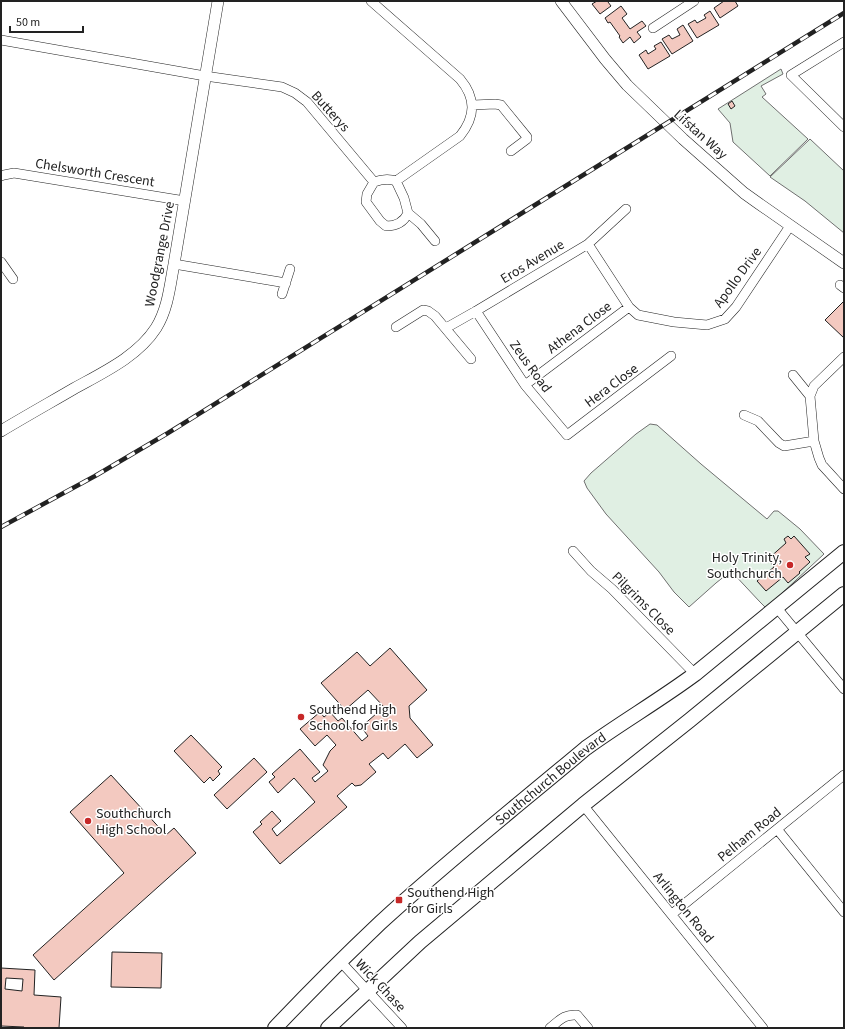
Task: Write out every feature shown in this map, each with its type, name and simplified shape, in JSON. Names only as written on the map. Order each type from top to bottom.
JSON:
[{"type":"main road","name":"Southchurch Boulevard","points":[[275,1028],[340,961],[427,881],[586,748],[608,732],[673,691],[844,552]]},
{"type":"main road","points":[[328,1028],[420,942],[583,805],[844,594]]},
{"type":"street","name":"Woodgrange Drive","points":[[1,431],[133,353],[156,328],[167,302],[218,1]]},
{"type":"street","points":[[371,1],[460,79],[471,95],[473,104],[466,129],[460,136],[396,181]]},
{"type":"street","name":"Lifstan Way","points":[[560,1],[627,85],[683,139],[744,193],[844,263]]},
{"type":"street","points":[[653,28],[694,1]]},
{"type":"street","name":"Butterys","points":[[1,40],[205,76],[282,87],[295,93],[307,102],[374,182]]},
{"type":"street","points":[[844,42],[791,75],[844,127]]},
{"type":"street","points":[[473,104],[501,105],[527,137],[527,139],[511,151]]},
{"type":"street","name":"Chelsworth Crescent","points":[[1,176],[14,172],[185,201]]},
{"type":"street","points":[[408,213],[406,218],[398,224],[392,226],[386,226],[380,221],[366,202],[367,194],[374,182],[384,179],[396,181],[404,198],[408,213],[421,224],[434,241]]},
{"type":"street","name":"Eros Avenue","points":[[446,328],[588,244],[626,209]]},
{"type":"street","name":"Apollo Drive","points":[[588,244],[629,306],[638,315],[674,322],[707,325],[725,319],[736,307],[790,226]]},
{"type":"street","points":[[1,262],[13,279]]},
{"type":"street","points":[[174,264],[286,283]]},
{"type":"street","points":[[282,294],[290,269]]},
{"type":"street","name":"Athena Close","points":[[525,385],[629,306]]},
{"type":"street","points":[[396,327],[423,310],[428,311],[446,328],[471,359]]},
{"type":"street","name":"Zeus Road","points":[[476,311],[525,385],[567,435]]},
{"type":"street","name":"Hera Close","points":[[567,435],[672,356]]},
{"type":"street","points":[[844,357],[814,386],[810,396],[814,441],[817,448],[818,458],[822,465],[844,489]]},
{"type":"street","points":[[793,375],[810,396]]},
{"type":"street","points":[[744,416],[758,421],[784,446],[814,441]]},
{"type":"street","name":"Pilgrims Close","points":[[573,551],[591,571],[612,589],[695,674]]},
{"type":"street","points":[[777,608],[844,689]]},
{"type":"street","name":"Pelham Road","points":[[672,914],[844,775]]},
{"type":"street","name":"Arlington Road","points":[[583,805],[763,1028]]},
{"type":"street","points":[[777,829],[844,912]]},
{"type":"street","name":"Wick Chase","points":[[340,961],[402,1028]]},
{"type":"street","points":[[550,1028],[565,1016],[572,1015],[577,1015],[588,1028]]},
{"type":"green space","points":[[781,69],[783,74],[761,86],[766,94],[762,97],[808,139],[770,176],[733,142],[730,123],[718,109]]},
{"type":"green space","points":[[810,139],[844,171],[844,233],[805,201],[770,177]]},
{"type":"green space","points":[[650,424],[657,425],[767,519],[774,511],[778,511],[800,529],[824,554],[766,608],[731,571],[689,607],[674,592],[659,572],[606,514],[587,488],[584,481],[591,473],[636,434]]},
{"type":"building","points":[[597,1],[609,1],[608,2],[611,6],[600,14],[592,4]]},
{"type":"building","points":[[724,1],[735,1],[738,6],[720,18],[714,8]]},
{"type":"building","points":[[621,6],[627,14],[622,18],[630,29],[642,21],[646,26],[637,32],[641,37],[634,43],[630,37],[623,43],[610,22],[608,23],[605,18]]},
{"type":"building","points":[[710,11],[719,25],[697,38],[688,24],[695,20],[697,23],[706,18],[704,15]]},
{"type":"building","points":[[683,25],[693,41],[672,54],[662,39],[669,35],[672,39],[680,35],[677,29]]},
{"type":"building","points":[[661,42],[670,56],[648,69],[639,55],[646,50],[648,54],[656,49],[654,46]]},
{"type":"building","points":[[732,101],[735,106],[731,109],[728,104]]},
{"type":"building","points":[[843,302],[844,303],[844,338],[825,320]]},
{"type":"building","name":"Holy Trinity, Southchurch","points":[[788,536],[791,539],[794,536],[810,554],[805,557],[810,562],[788,583],[783,577],[766,591],[757,581],[774,567],[768,559],[786,543],[784,539]]},
{"type":"building","points":[[390,648],[427,690],[409,706],[410,718],[433,745],[417,758],[405,744],[388,759],[383,753],[369,764],[376,772],[361,785],[355,786],[352,783],[337,796],[347,807],[280,864],[253,832],[262,824],[260,822],[272,811],[281,821],[272,829],[277,836],[315,802],[294,778],[278,793],[269,782],[275,777],[272,774],[300,749],[320,772],[312,778],[315,782],[328,771],[323,765],[330,751],[336,745],[327,735],[315,746],[300,729],[320,712],[324,717],[330,712],[338,721],[342,718],[362,741],[368,736],[361,727],[384,707],[368,690],[345,710],[321,683],[357,652],[370,666]]},
{"type":"building","points":[[191,735],[222,767],[218,771],[220,774],[213,781],[210,777],[204,783],[174,751]]},
{"type":"building","points":[[254,758],[267,772],[227,809],[214,795]]},
{"type":"building","points":[[111,775],[166,835],[174,828],[196,853],[54,980],[33,955],[124,873],[70,812]]},
{"type":"building","points":[[112,952],[162,953],[161,988],[111,987]]},
{"type":"building","points":[[1,968],[35,970],[34,995],[61,997],[59,1028],[24,1028],[1,1026]],"holes":[[[6,978],[23,979],[22,991],[5,989]]]},
{"type":"railway","points":[[1,527],[95,476],[168,433],[844,13]]},
{"type":"place","name":"Holy Trinity, Southchurch","points":[[790,565]]},
{"type":"place","name":"Southend High School for Girls","points":[[301,717]]},
{"type":"place","name":"Southchurch High School","points":[[88,821]]},
{"type":"place","name":"Southend High for Girls","points":[[399,900]]}]
